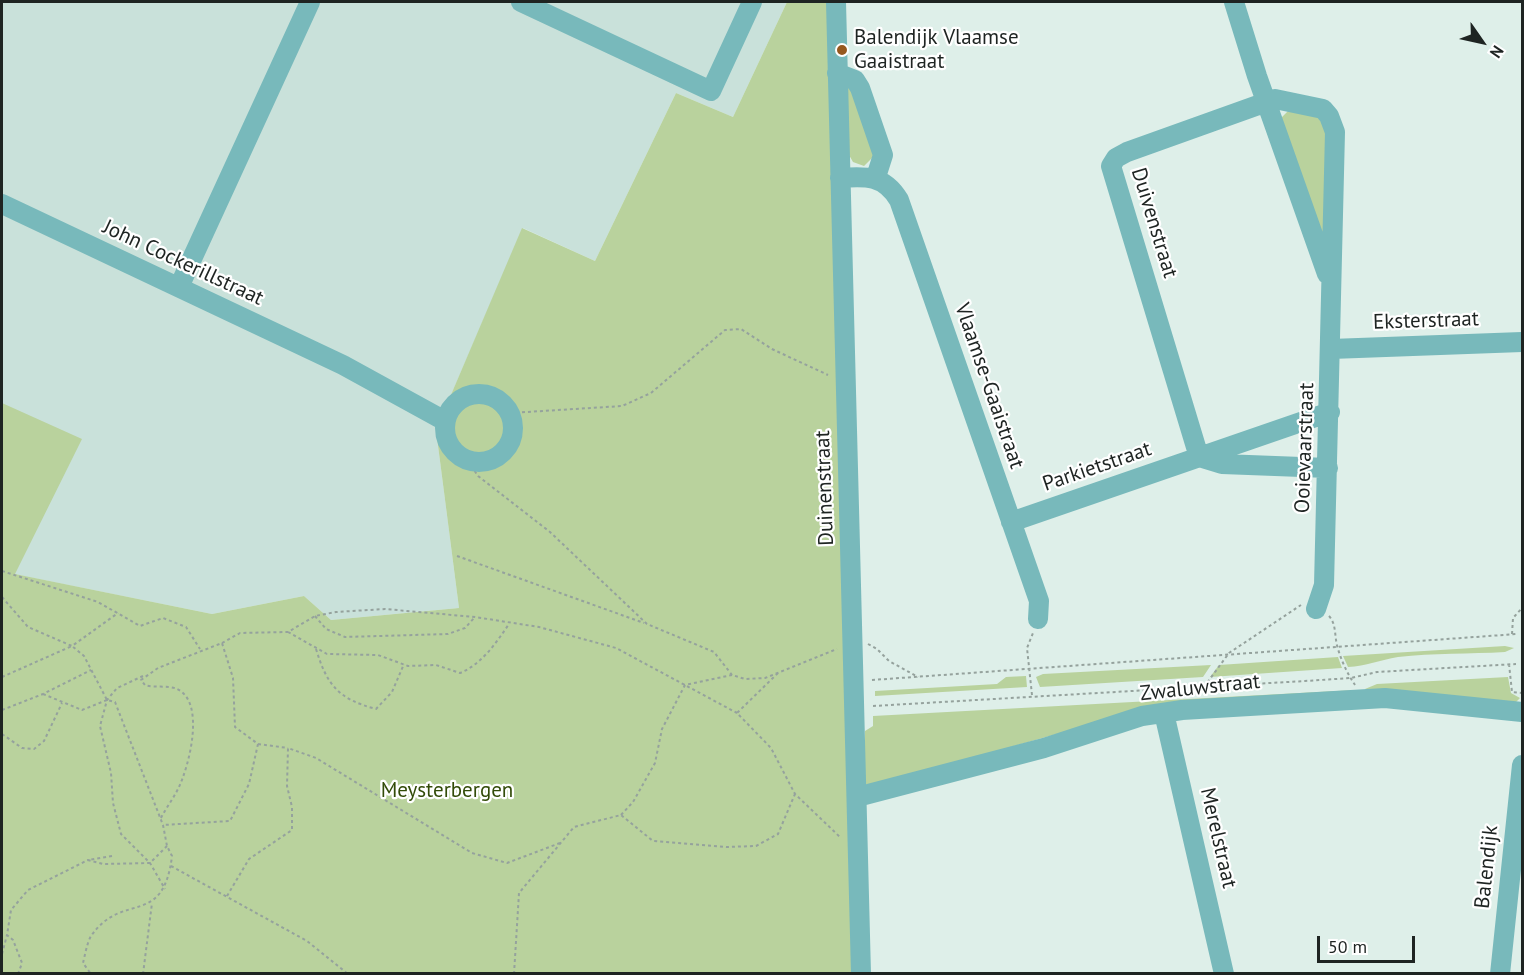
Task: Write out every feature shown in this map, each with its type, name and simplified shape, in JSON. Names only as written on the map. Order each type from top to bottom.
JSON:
[{"type":"street","points":[[179,288],[310,2]]},
{"type":"street","points":[[522,2],[711,91],[752,2]]},
{"type":"street","name":"Duinenstraat","points":[[836,2],[854,641],[856,853],[861,974]]},
{"type":"street","name":"Ooievaarstraat","points":[[1234,2],[1332,286]]},
{"type":"street","points":[[837,73],[855,80],[860,88],[883,155],[876,177],[840,178]]},
{"type":"street","name":"Ooievaarstraat","points":[[1267,102],[1275,99],[1314,105],[1323,109],[1333,123],[1330,412],[1322,611]]},
{"type":"street","name":"Duivenstraat","points":[[1199,458],[1111,166],[1116,158],[1127,152],[1267,102]]},
{"type":"street","name":"Vlaamse-Gaaistraat","points":[[876,177],[887,184],[899,200],[1039,601],[1038,619]]},
{"type":"street","name":"John Cockerillstraat","points":[[2,204],[343,365],[381,376],[450,413]]},
{"type":"street","name":"Eksterstraat","points":[[1331,349],[1522,342]]},
{"type":"street","points":[[473,394],[484,394],[504,404],[510,413],[513,435],[501,455],[480,463],[468,461],[454,453],[449,446],[450,413],[473,394]]},
{"type":"street","name":"Parkietstraat","points":[[1011,522],[1330,412]]},
{"type":"street","points":[[1199,458],[1222,464],[1328,468]]},
{"type":"street","name":"Zwaluwstraat","points":[[856,797],[1044,748],[1142,716],[1164,713],[1365,699],[1436,702],[1522,712]]},
{"type":"street","name":"Merelstraat","points":[[1164,713],[1224,974]]},
{"type":"street","name":"Balendijk","points":[[1500,974],[1522,765]]},
{"type":"path","points":[[510,413],[621,406],[637,401],[656,389],[684,362],[708,348],[725,330],[741,329],[772,348],[846,383]]},
{"type":"path","points":[[468,461],[478,476],[550,532],[647,624]]},
{"type":"path","points":[[457,556],[647,624],[714,652],[732,675]]},
{"type":"path","points":[[2,571],[98,602],[140,626],[163,618],[186,627],[201,650]]},
{"type":"path","points":[[1204,687],[1229,653],[1298,607],[1324,585]]},
{"type":"path","points":[[2,597],[28,627],[72,646],[84,656],[107,700]]},
{"type":"path","points":[[1512,634],[1513,618],[1522,608]]},
{"type":"path","points":[[165,888],[150,863],[121,834],[113,803],[111,773],[100,726],[107,700],[117,688],[240,633],[288,632],[315,616],[336,612],[385,609],[475,617],[539,627],[616,648],[737,713],[771,748],[795,794],[856,853]]},
{"type":"path","points":[[1322,611],[1334,621],[1336,646],[1351,678],[1365,699]]},
{"type":"path","points":[[2,677],[72,646],[118,614]]},
{"type":"path","points":[[315,616],[326,629],[345,637],[448,634],[465,628],[475,617]]},
{"type":"path","points":[[1032,695],[1027,648],[1038,619]]},
{"type":"path","points":[[288,632],[327,654],[378,656],[404,664],[436,665],[460,673],[473,668],[509,623]]},
{"type":"path","points":[[872,680],[1517,634]]},
{"type":"path","points":[[685,685],[732,675],[746,679],[765,678],[854,641],[872,645],[889,661],[920,678]]},
{"type":"path","points":[[222,643],[233,678],[235,727],[258,744],[288,748],[316,758],[472,853],[507,863],[560,843]]},
{"type":"path","points":[[316,649],[324,676],[352,703],[376,709],[392,692],[404,664]]},
{"type":"path","points":[[1509,664],[1512,692],[1522,693]]},
{"type":"path","points":[[873,706],[1351,678],[1377,672],[1516,664]]},
{"type":"path","points":[[2,710],[43,694],[91,670]]},
{"type":"path","points":[[737,713],[781,670]]},
{"type":"path","points":[[145,675],[141,680],[145,685],[176,687],[193,708],[194,733],[179,788],[161,818]]},
{"type":"path","points":[[514,974],[519,893],[574,827],[621,815],[633,802],[655,763],[662,729],[685,685]]},
{"type":"path","points":[[43,694],[82,710],[107,700],[115,702],[161,818],[167,846],[172,856],[171,866],[165,888],[152,903],[142,974]]},
{"type":"path","points":[[2,734],[22,748],[34,749],[45,741],[62,703]]},
{"type":"path","points":[[163,825],[230,821],[249,784],[258,744]]},
{"type":"path","points":[[227,896],[249,859],[292,830],[292,807],[287,786],[288,748]]},
{"type":"path","points":[[621,815],[653,842],[726,847],[756,846],[778,834],[795,794]]},
{"type":"path","points":[[88,860],[103,864],[150,863],[167,846]]},
{"type":"path","points":[[2,954],[8,935],[11,910],[28,890],[88,860],[112,856]]},
{"type":"path","points":[[171,866],[307,941],[348,974]]},
{"type":"path","points":[[91,974],[83,963],[90,937],[121,910],[152,903]]},
{"type":"path","points":[[8,935],[13,940],[22,963],[18,974]]},
{"type":"shaded area","points":[[2,2],[787,2],[733,117],[676,93],[595,261],[523,228],[436,430],[459,608],[331,620],[304,596],[212,614],[14,574],[2,404]]},
{"type":"green space","name":"Meysterbergen","points":[[787,2],[831,2],[853,973],[2,974],[2,403],[82,439],[15,574],[212,614],[304,596],[331,620],[459,608],[436,430],[522,228],[595,261],[676,93],[733,117]]},
{"type":"green space","points":[[849,86],[852,87],[874,156],[864,166],[853,162],[849,155],[846,89]]},
{"type":"green space","points":[[1288,111],[1310,112],[1326,121],[1325,240],[1282,125],[1282,117]]},
{"type":"green space","points":[[1505,646],[1514,648],[1505,652],[1398,657],[1348,667],[1343,656]]},
{"type":"green space","points":[[1338,657],[1342,668],[1210,677],[1219,665]]},
{"type":"green space","points":[[1211,665],[1203,677],[1040,687],[1036,677],[1043,674]]},
{"type":"green space","points":[[1026,676],[1027,687],[875,696],[875,691],[997,684],[1006,677]]},
{"type":"green space","points":[[1508,677],[1511,693],[1520,698],[1515,703],[1366,694],[1365,689],[1377,684]]},
{"type":"green space","points":[[1355,690],[1358,694],[1120,716],[877,785],[865,784],[865,731],[873,726],[873,716]]},
{"type":"place","name":"Balendijk Vlaamse Gaaistraat","points":[[842,50]]}]
